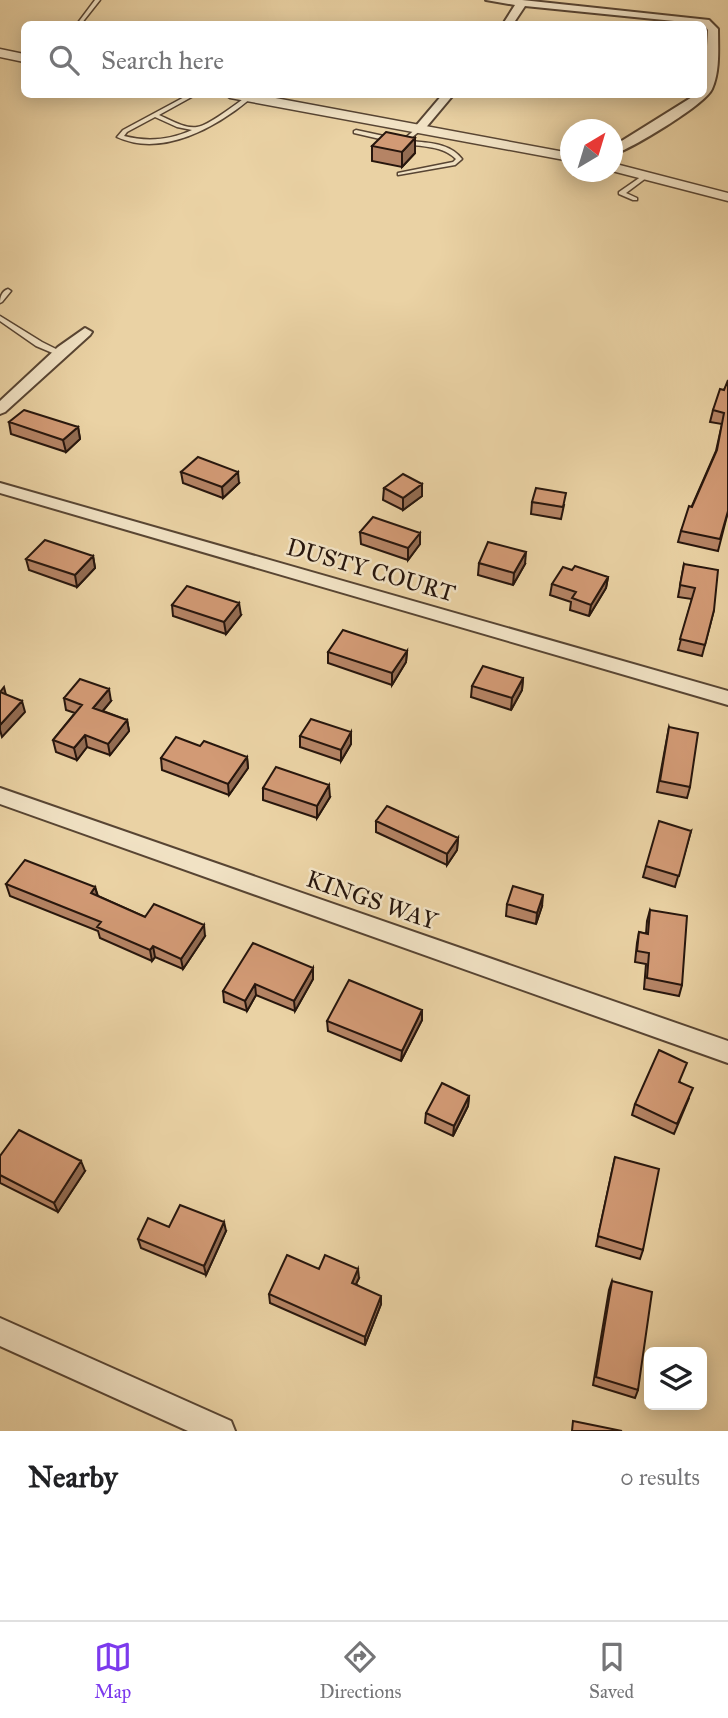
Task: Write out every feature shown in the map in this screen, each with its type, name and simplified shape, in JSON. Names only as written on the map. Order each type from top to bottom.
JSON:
[{"type":"street","points":[[491,0],[695,21]]},
{"type":"street","points":[[510,21],[522,3]]},
{"type":"street","points":[[707,24],[711,25],[711,66],[707,88]]},
{"type":"street","points":[[0,53],[21,57]]},
{"type":"street","points":[[247,98],[560,155]]},
{"type":"street","points":[[419,129],[446,98]]},
{"type":"street","points":[[623,145],[700,98]]},
{"type":"street","points":[[623,170],[728,197]]},
{"type":"street","points":[[0,409],[51,363],[58,352],[85,332]]},
{"type":"street","name":"DUSTY COURT","points":[[0,488],[728,698]]},
{"type":"street","name":"KINGS WAY","points":[[0,796],[728,1052]]},
{"type":"street","points":[[0,1332],[221,1431]]},
{"type":"lane","points":[[81,21],[98,0]]},
{"type":"lane","points":[[187,98],[125,131],[120,137],[164,142],[198,129],[228,113],[247,98]]},
{"type":"lane","points":[[154,115],[179,126],[198,129]]},
{"type":"lane","points":[[356,132],[399,141],[407,139],[419,129]]},
{"type":"lane","points":[[400,174],[455,163],[459,159],[457,153],[450,150],[409,143],[407,139]]},
{"type":"lane","points":[[635,199],[621,193],[647,175]]},
{"type":"lane","points":[[0,301],[8,291]]},
{"type":"lane","points":[[0,318],[39,344],[58,352]]},
{"type":"building","points":[[386,132],[415,138],[402,152],[372,146]]},
{"type":"building","points":[[728,380],[728,511],[720,539],[681,531],[689,506],[692,507],[717,450],[724,413],[713,410],[720,389],[724,390]]},
{"type":"building","points":[[24,410],[78,427],[63,440],[9,422]]},
{"type":"building","points":[[198,457],[238,472],[222,487],[181,472]]},
{"type":"building","points":[[403,474],[422,484],[403,498],[384,488]]},
{"type":"building","points":[[536,488],[566,493],[563,507],[532,502]]},
{"type":"building","points":[[373,517],[420,533],[408,548],[360,532]]},
{"type":"building","points":[[45,540],[93,556],[75,575],[26,559]]},
{"type":"building","points":[[488,542],[526,552],[514,573],[479,563]]},
{"type":"building","points":[[684,564],[718,570],[714,610],[705,645],[680,639],[695,588],[680,585]]},
{"type":"building","points":[[575,566],[608,577],[591,605],[572,598],[576,592],[552,584],[563,567],[572,570]]},
{"type":"building","points":[[187,586],[239,603],[224,622],[172,605]]},
{"type":"building","points":[[343,630],[407,651],[392,673],[328,652]]},
{"type":"building","points":[[483,666],[523,678],[512,698],[472,686]]},
{"type":"building","points":[[80,679],[109,689],[93,708],[127,720],[108,744],[85,735],[74,748],[53,740],[82,705],[64,698]]},
{"type":"building","points":[[0,692],[22,701],[0,725]]},
{"type":"building","points":[[311,719],[351,732],[341,750],[300,736]]},
{"type":"building","points":[[669,727],[698,733],[690,787],[660,781]]},
{"type":"building","points":[[176,737],[200,746],[204,741],[247,757],[228,784],[161,758]]},
{"type":"building","points":[[276,767],[329,785],[317,806],[263,788]]},
{"type":"building","points":[[387,806],[458,838],[447,854],[376,821]]},
{"type":"building","points":[[659,821],[691,831],[679,876],[646,866]]},
{"type":"building","points":[[25,860],[95,887],[91,893],[145,917],[154,904],[204,925],[181,959],[153,946],[150,950],[97,927],[101,922],[6,884]]},
{"type":"building","points":[[513,886],[543,895],[537,913],[507,904]]},
{"type":"building","points":[[650,910],[687,916],[682,985],[647,978],[649,953],[637,951],[639,932],[648,934]]},
{"type":"building","points":[[253,943],[313,968],[294,1001],[255,984],[245,1001],[223,991]]},
{"type":"building","points":[[349,980],[422,1010],[402,1051],[327,1021]]},
{"type":"building","points":[[659,1050],[687,1063],[679,1082],[693,1088],[677,1124],[635,1104]]},
{"type":"building","points":[[442,1083],[469,1096],[454,1126],[426,1113]]},
{"type":"building","points":[[19,1130],[81,1161],[54,1203],[0,1175],[0,1156]]},
{"type":"building","points":[[615,1157],[659,1169],[643,1250],[598,1236]]},
{"type":"building","points":[[180,1205],[224,1222],[204,1266],[138,1239],[148,1218],[169,1227]]},
{"type":"building","points":[[287,1255],[319,1269],[325,1255],[358,1269],[352,1283],[381,1296],[365,1337],[269,1294]]},
{"type":"building","points":[[612,1281],[652,1292],[638,1390],[596,1377]]},
{"type":"building","points":[[573,1421],[622,1431],[572,1431]]}]
